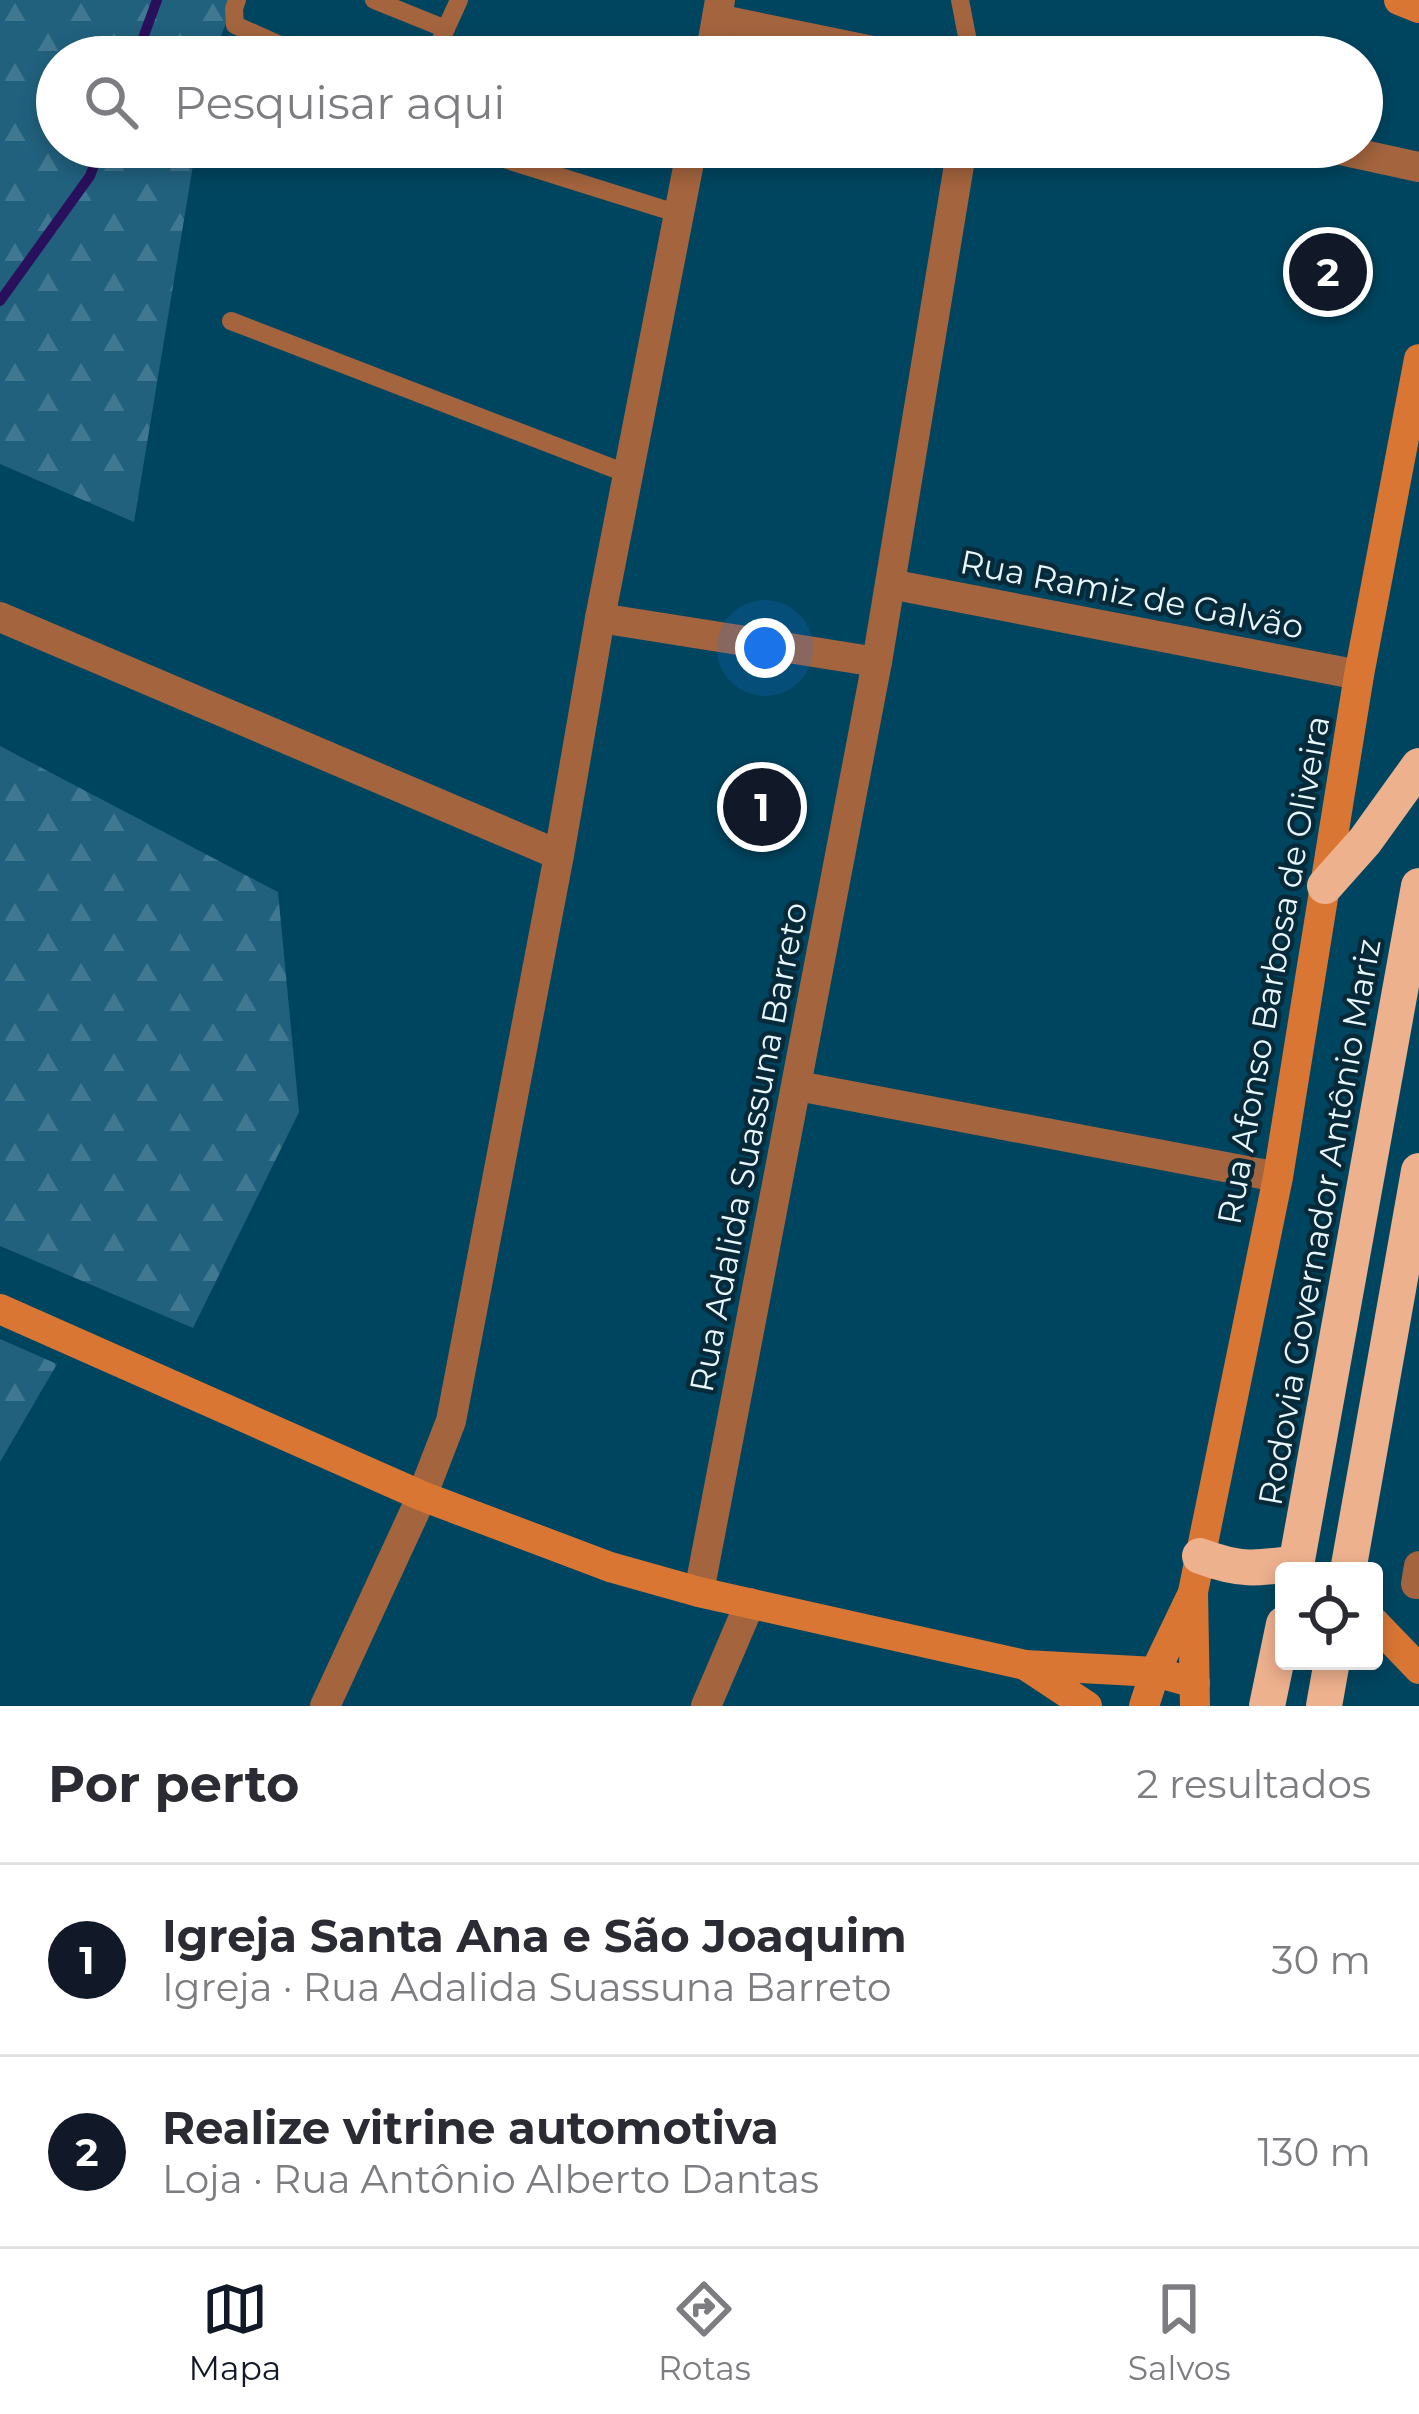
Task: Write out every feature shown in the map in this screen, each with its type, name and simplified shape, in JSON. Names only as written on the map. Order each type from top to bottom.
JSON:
[{"type":"highway","points":[[1325,886],[1365,841],[1419,766]]},
{"type":"highway","name":"Rodovia Governador Antônio Mariz","points":[[1297,1562],[1419,886]]},
{"type":"highway","points":[[1350,1562],[1419,1171]]},
{"type":"highway","points":[[1197,1574],[1224,1565],[1275,1568]]},
{"type":"highway","points":[[1267,1706],[1275,1667]]},
{"type":"highway","points":[[1324,1706],[1330,1670]]},
{"type":"street","points":[[1399,0],[1419,8]]},
{"type":"street","points":[[719,9],[822,36]]},
{"type":"street","points":[[1383,159],[1419,167]]},
{"type":"street","points":[[325,1706],[422,1496],[451,1421],[688,168]]},
{"type":"street","name":"Rua Adalida Suassuna Barreto","points":[[699,1592],[877,662],[959,168]]},
{"type":"street","name":"Rua Afonso Barbosa de Oliveira","points":[[1197,1574],[1278,1177],[1359,675],[1419,359]]},
{"type":"street","name":"Rua Ramiz de Galvão","points":[[890,584],[1359,675]]},
{"type":"street","points":[[0,617],[559,855]]},
{"type":"street","points":[[600,618],[877,662]]},
{"type":"street","points":[[798,1086],[1278,1177]]},
{"type":"street","points":[[0,1309],[422,1496],[610,1567],[699,1592],[1025,1666],[1155,1672],[1195,1694],[1197,1574]]},
{"type":"street","points":[[1144,1706],[1197,1574]]},
{"type":"street","points":[[706,1706],[750,1603]]},
{"type":"street","points":[[1383,1632],[1419,1670]]},
{"type":"street","points":[[1025,1666],[1087,1706]]},
{"type":"lane","points":[[237,0],[235,25],[260,36]]},
{"type":"lane","points":[[374,0],[446,29]]},
{"type":"lane","points":[[443,36],[459,0]]},
{"type":"lane","points":[[960,0],[967,36]]},
{"type":"lane","points":[[533,168],[679,214]]},
{"type":"lane","points":[[231,321],[628,474]]},
{"type":"green space","points":[[0,0],[236,0],[221,36],[36,36],[36,168],[193,168],[134,522],[0,464]]},
{"type":"green space","points":[[0,746],[278,892],[299,1112],[193,1328],[0,1246]]},
{"type":"green space","points":[[0,1339],[57,1364],[0,1462]]},
{"type":"waterway","points":[[144,36],[157,0]]},
{"type":"waterway","points":[[0,301],[93,168]]},
{"type":"place","name":"Realize vitrine automotiva","points":[[1328,272]]},
{"type":"place","name":"Igreja Santa Ana e São Joaquim","points":[[762,807]]}]
